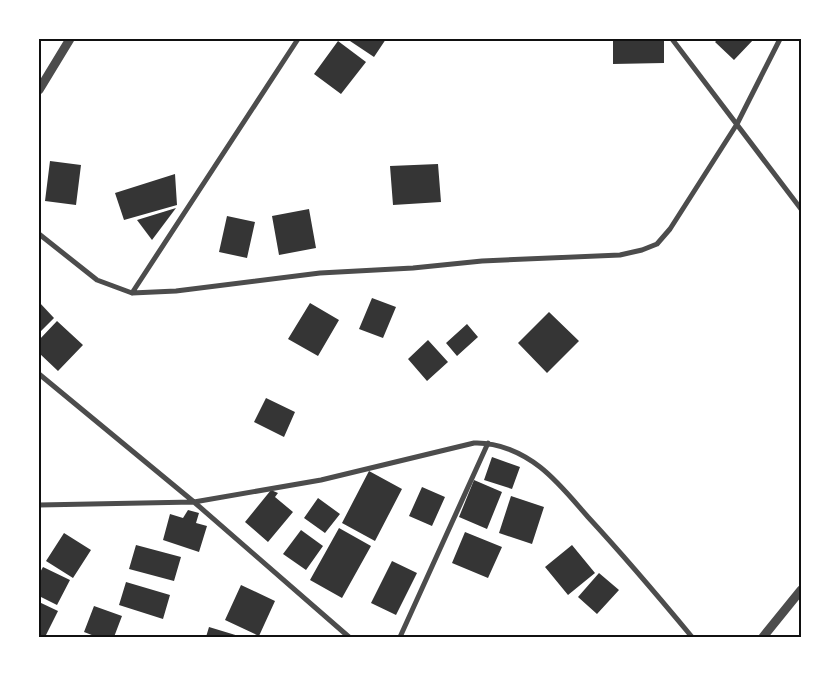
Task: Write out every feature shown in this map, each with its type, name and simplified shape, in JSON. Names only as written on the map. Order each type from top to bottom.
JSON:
[{"type":"street","points":[[39,90],[70,39]]},
{"type":"street","points":[[132,293],[298,39]]},
{"type":"street","points":[[672,39],[801,209]]},
{"type":"street","points":[[39,234],[98,280],[132,293],[176,291],[320,273],[413,268],[482,261],[586,258],[642,250],[657,244],[670,229],[737,124],[780,39]]},
{"type":"street","points":[[39,374],[194,502],[349,637]]},
{"type":"street","points":[[39,505],[194,502],[321,480],[474,443],[488,443],[506,448],[530,461],[555,481],[622,554],[692,637]]},
{"type":"street","points":[[400,637],[488,443]]},
{"type":"street","points":[[763,637],[801,590]]},
{"type":"building","points":[[347,39],[386,39],[374,57]]},
{"type":"building","points":[[613,39],[664,39],[664,63],[613,64]]},
{"type":"building","points":[[718,39],[754,39],[734,60],[715,42]]},
{"type":"building","points":[[338,41],[366,62],[341,94],[314,74]]},
{"type":"building","points":[[50,161],[81,165],[76,205],[45,201]]},
{"type":"building","points":[[438,164],[441,202],[393,205],[390,166]]},
{"type":"building","points":[[175,174],[177,205],[124,220],[115,193]]},
{"type":"building","points":[[176,208],[152,240],[137,220]]},
{"type":"building","points":[[309,209],[316,248],[279,255],[272,216]]},
{"type":"building","points":[[227,216],[255,222],[247,258],[219,252]]},
{"type":"building","points":[[372,298],[396,307],[383,338],[359,329]]},
{"type":"building","points":[[39,302],[54,318],[39,333]]},
{"type":"building","points":[[310,303],[339,320],[318,356],[288,339]]},
{"type":"building","points":[[549,312],[579,341],[547,373],[518,343]]},
{"type":"building","points":[[57,321],[83,345],[58,371],[39,353],[39,340]]},
{"type":"building","points":[[467,324],[478,337],[457,356],[446,343]]},
{"type":"building","points":[[428,340],[448,362],[427,381],[408,359]]},
{"type":"building","points":[[266,398],[295,412],[284,437],[254,422]]},
{"type":"building","points":[[492,457],[520,467],[512,489],[484,480]]},
{"type":"building","points":[[369,471],[402,489],[375,541],[342,523]]},
{"type":"building","points":[[474,480],[502,492],[487,529],[459,517]]},
{"type":"building","points":[[422,487],[445,497],[432,526],[409,516]]},
{"type":"building","points":[[271,490],[278,493],[275,497],[293,512],[268,542],[245,522]]},
{"type":"building","points":[[511,496],[544,507],[532,544],[499,533]]},
{"type":"building","points":[[318,498],[340,514],[325,533],[304,518]]},
{"type":"building","points":[[188,510],[199,513],[196,523],[207,526],[199,552],[163,540],[170,514],[183,518]]},
{"type":"building","points":[[339,528],[371,546],[342,598],[310,580]]},
{"type":"building","points":[[301,530],[323,546],[306,570],[283,554]]},
{"type":"building","points":[[465,532],[502,547],[488,578],[452,563]]},
{"type":"building","points":[[64,533],[91,550],[73,578],[46,561]]},
{"type":"building","points":[[136,545],[181,557],[174,581],[129,569]]},
{"type":"building","points":[[572,545],[595,573],[568,595],[545,567]]},
{"type":"building","points":[[392,561],[417,573],[396,615],[371,603]]},
{"type":"building","points":[[43,567],[70,580],[57,605],[39,596],[39,574]]},
{"type":"building","points":[[599,573],[619,590],[597,614],[578,597]]},
{"type":"building","points":[[126,582],[170,595],[163,619],[119,605]]},
{"type":"building","points":[[241,585],[275,601],[259,636],[225,620]]},
{"type":"building","points":[[39,602],[58,611],[45,637],[39,637]]},
{"type":"building","points":[[94,606],[122,616],[114,637],[97,637],[84,632]]},
{"type":"building","points":[[209,627],[242,637],[206,637]]}]
